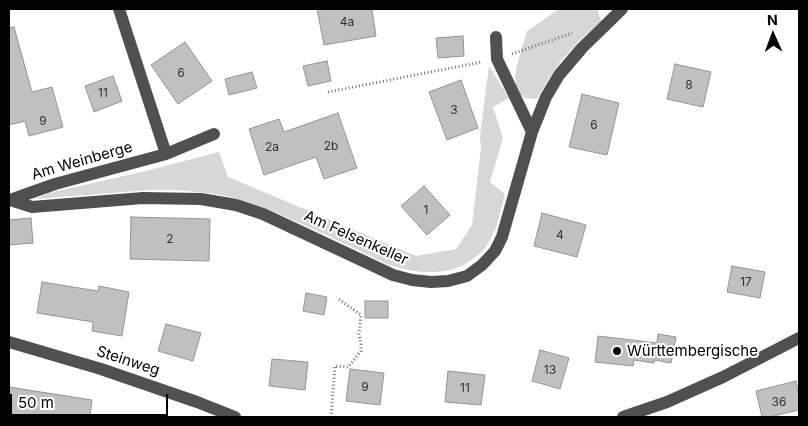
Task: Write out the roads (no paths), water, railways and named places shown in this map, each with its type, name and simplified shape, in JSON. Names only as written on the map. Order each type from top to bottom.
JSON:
[{"type":"street","points":[[119,9],[166,154]]},
{"type":"street","name":"Am Felsenkeller","points":[[9,200],[32,207],[143,198],[201,199],[236,205],[263,214],[393,275],[431,282],[448,281],[466,276],[482,265],[495,251],[502,237],[532,132],[546,97],[559,75],[582,48],[622,9]]},
{"type":"street","points":[[496,37],[497,59],[532,132]]},
{"type":"street","name":"Am Weinberge","points":[[9,200],[55,184],[166,154],[214,134]]},
{"type":"street","points":[[623,417],[667,402],[724,378],[799,338]]},
{"type":"street","name":"Steinweg","points":[[9,342],[101,369],[235,417]]},
{"type":"place","name":"Württembergische","points":[[617,351]]}]
